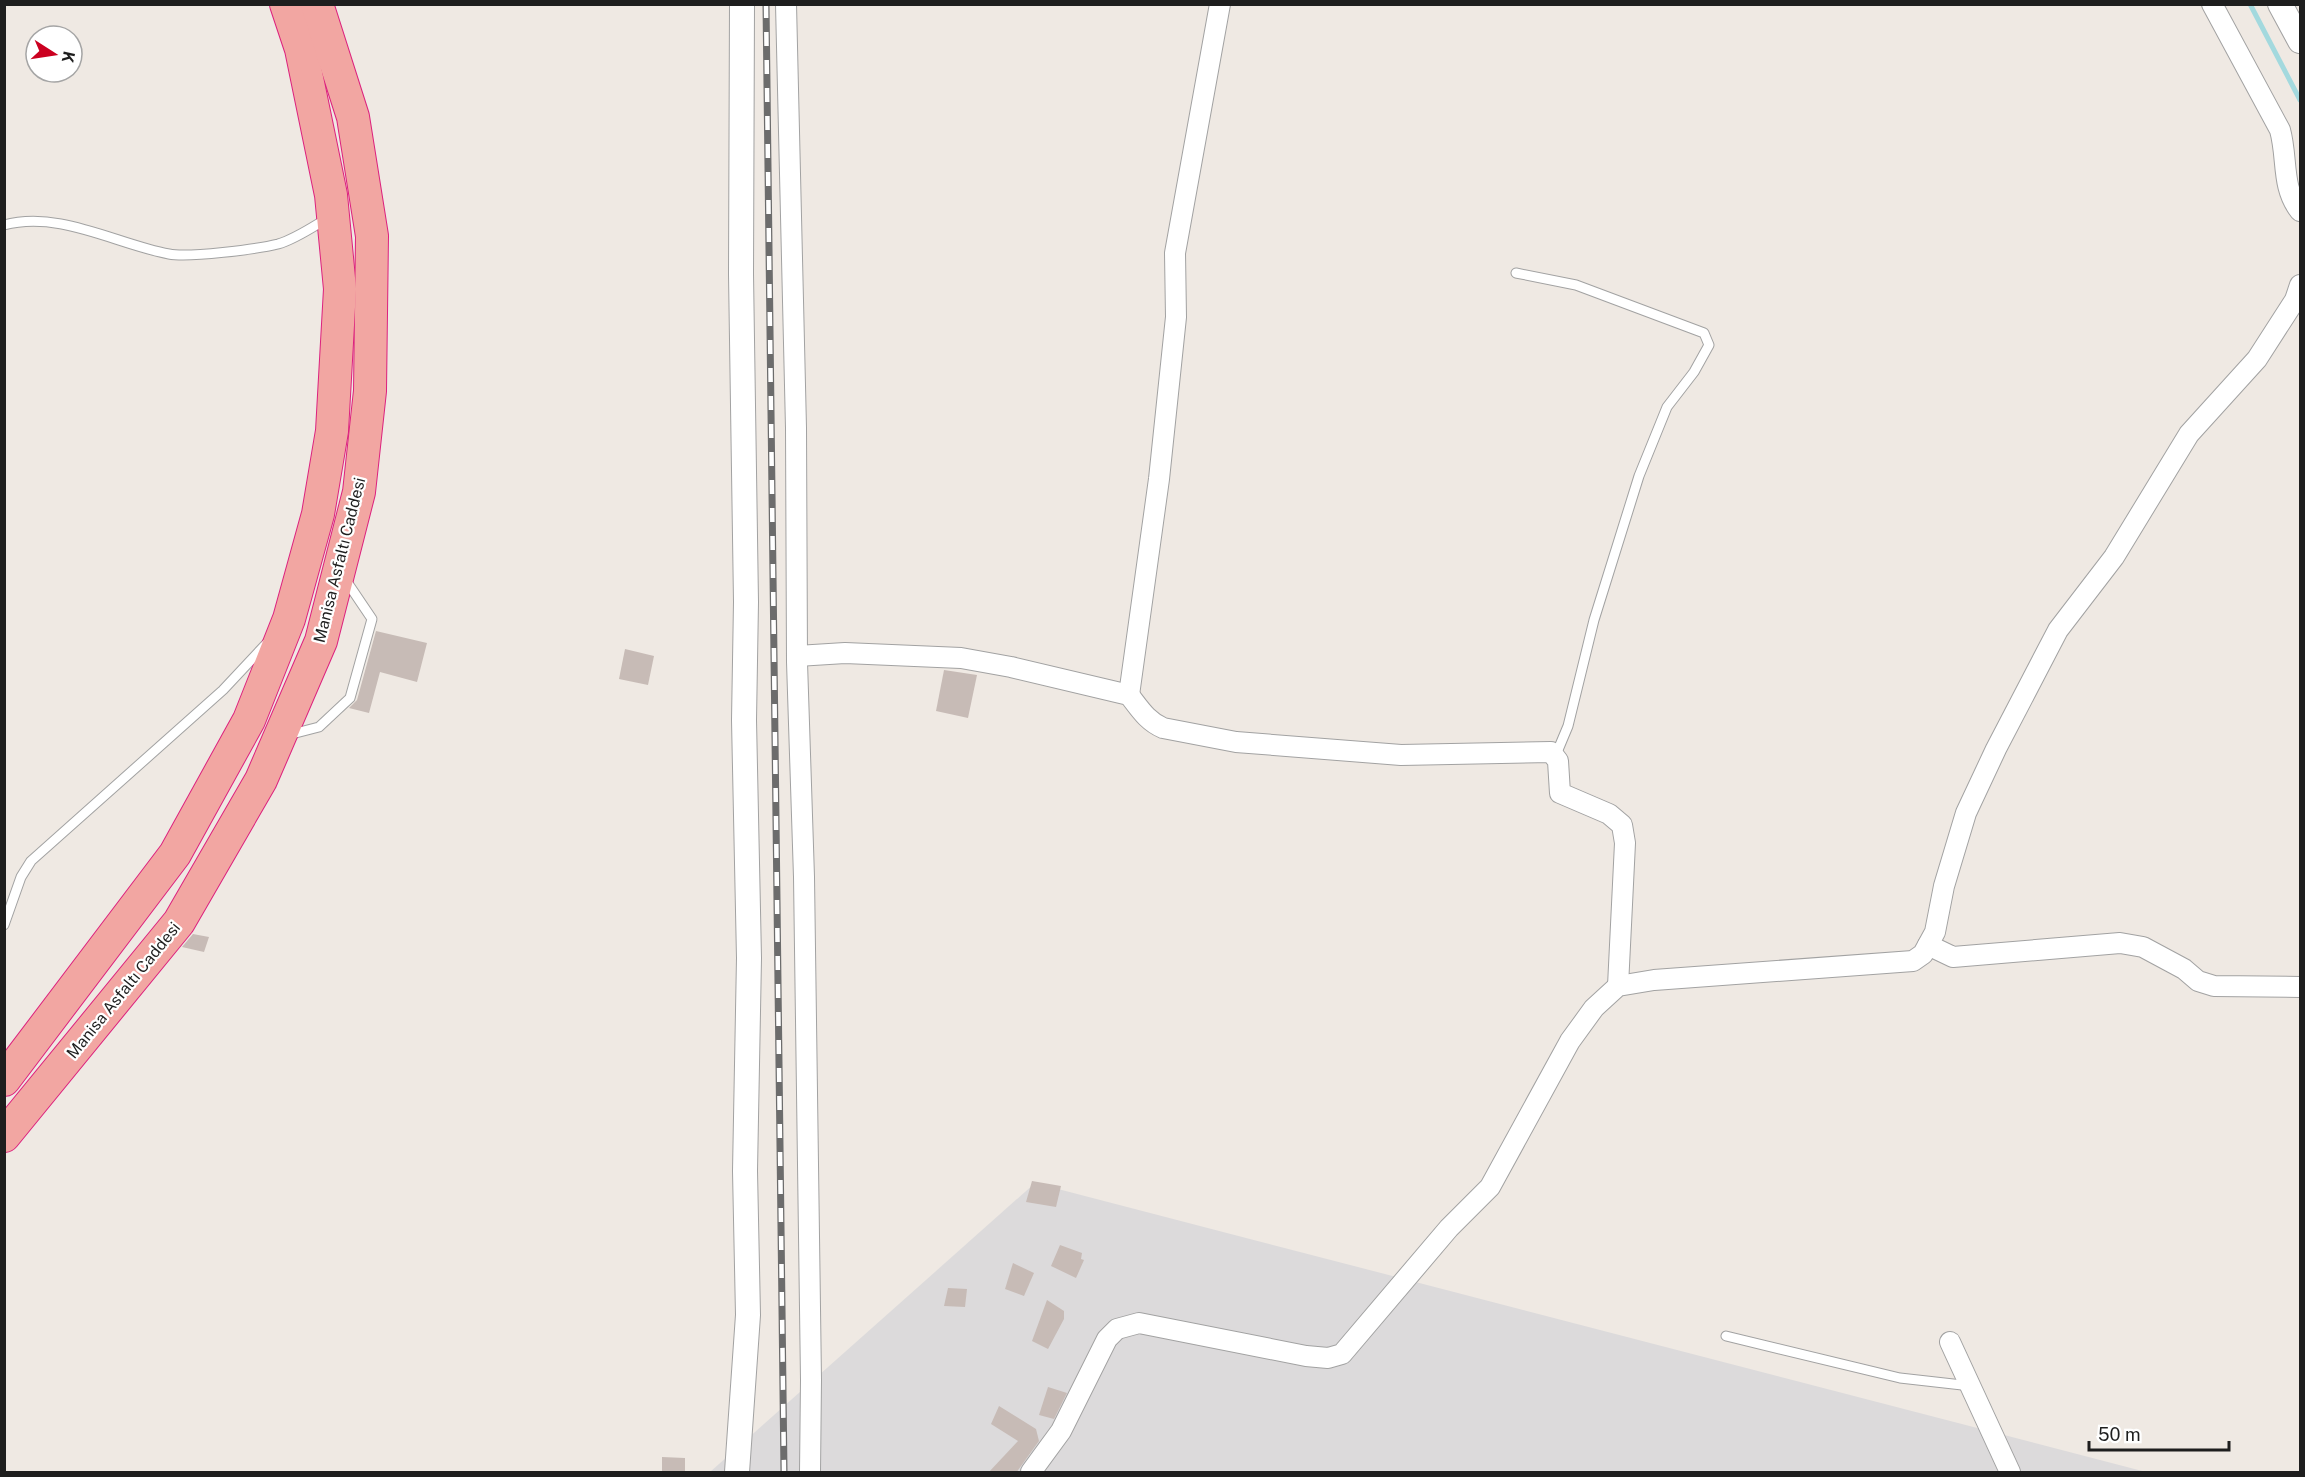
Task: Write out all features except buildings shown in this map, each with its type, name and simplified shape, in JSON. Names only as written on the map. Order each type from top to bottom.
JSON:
[{"type":"highway","name":"Manisa Asfaltı Caddesi","points":[[4,1080],[175,854],[249,720],[289,619],[318,514],[332,431],[340,289],[331,195],[301,49],[286,4]]},
{"type":"highway","name":"Manisa Asfaltı Caddesi","points":[[4,1136],[179,922],[261,780],[321,641],[359,492],[370,391],[372,236],[353,117],[317,4]]},
{"type":"street","points":[[737,1473],[748,1315],[745,1171],[749,958],[744,720],[746,602],[741,274],[742,4]]},
{"type":"street","points":[[786,4],[796,428],[797,656],[804,878],[811,1380],[810,1473]]},
{"type":"street","points":[[1129,695],[1160,479],[1176,317],[1175,253],[1220,4]]},
{"type":"street","points":[[2212,4],[2280,130],[2287,185],[2291,200],[2301,211]]},
{"type":"street","points":[[2280,4],[2301,42]]},
{"type":"street","points":[[1032,1473],[1061,1431],[1107,1339],[1118,1329],[1139,1323],[1306,1356],[1328,1358],[1342,1354],[1449,1228],[1490,1187],[1570,1041],[1594,1008],[1618,986],[1654,980],[1913,962],[1923,954],[1935,932],[1944,886],[1966,813],[2058,630],[2114,557],[2189,434],[2257,359],[2295,300],[2301,285]]},
{"type":"street","points":[[797,656],[845,653],[961,658],[1011,667],[1129,695],[1146,718],[1163,728],[1236,742],[1401,755],[1551,752],[1558,761],[1560,793],[1609,814],[1622,825],[1625,843],[1618,986]]},
{"type":"street","points":[[1928,945],[1953,957],[2120,942],[2143,947],[2184,969],[2198,981],[2214,986],[2301,987]]},
{"type":"street","points":[[1950,1342],[2010,1473]]},
{"type":"lane","points":[[4,225],[15,222],[48,222],[86,230],[171,255],[198,255],[278,244],[301,234],[332,215]]},
{"type":"lane","points":[[1516,273],[1576,285],[1704,333],[1709,345],[1694,372],[1667,407],[1639,476],[1594,620],[1568,726],[1555,757]]},
{"type":"lane","points":[[280,737],[319,727],[350,698],[372,619],[339,570]]},
{"type":"lane","points":[[4,924],[21,877],[31,861],[224,690],[289,619]]},
{"type":"lane","points":[[1726,1336],[1900,1378],[1971,1386]]},
{"type":"shaded area","points":[[1035,1183],[2146,1472],[710,1472]]},
{"type":"waterway","points":[[2250,4],[2300,100]]},
{"type":"railway","points":[[766,4],[784,1472]]}]
